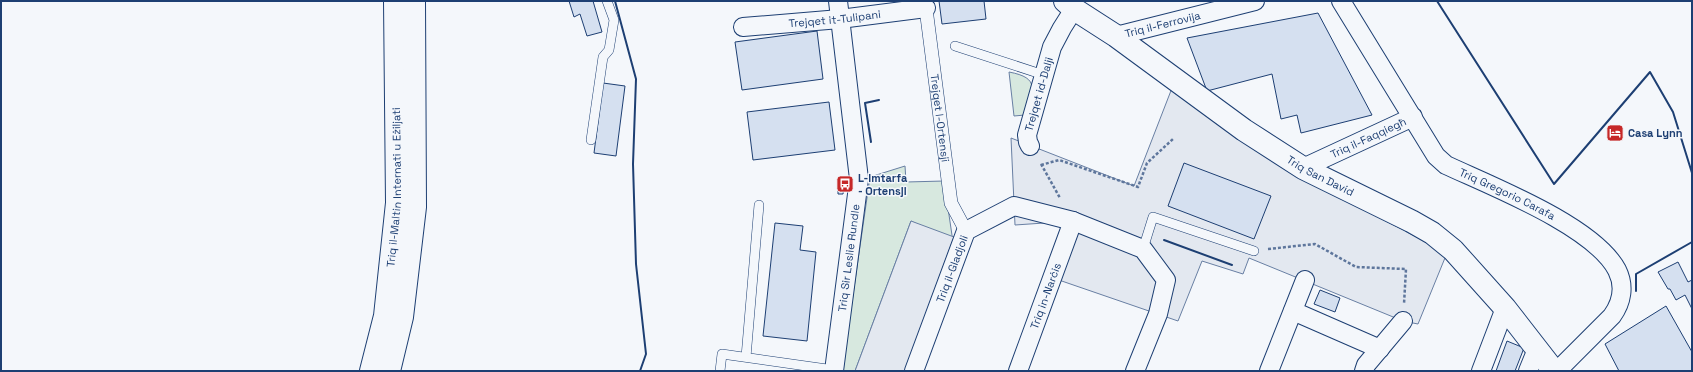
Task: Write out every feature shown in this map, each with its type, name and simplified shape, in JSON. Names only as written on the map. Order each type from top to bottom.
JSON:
[{"type":"main road","name":"Triq il-Maltin Internati u Eżiljati","points":[[372,371],[385,316],[396,203],[395,1]]},
{"type":"main road","name":"Triq il-Maltin Internati u Eżiljati","points":[[389,371],[402,317],[415,207],[414,1]]},
{"type":"main road","name":"Triq San David","points":[[1069,5],[1116,36],[1244,130],[1303,168],[1411,221],[1432,233],[1453,250],[1505,308],[1556,371]]},
{"type":"street","name":"Triq Sir Leslie Rundle","points":[[834,371],[859,179],[838,1]]},
{"type":"street","name":"Triq il-Ferrovija","points":[[1116,36],[1255,1]]},
{"type":"street","name":"Triq Gregorio Carafa","points":[[1341,1],[1436,156],[1446,165],[1558,218],[1598,248],[1617,270],[1622,290],[1619,306],[1612,316],[1556,371]]},
{"type":"street","name":"Trejqet it-Tulipani","points":[[743,27],[840,19],[925,4]]},
{"type":"street","name":"Trejqet l-Ortensji","points":[[925,4],[951,203],[966,231]]},
{"type":"street","name":"Trejqet id-Dalji","points":[[1030,146],[1027,135],[1052,47],[1062,28],[1069,5]]},
{"type":"street","name":"Triq il-Faqqiegħ","points":[[1303,168],[1413,117]]},
{"type":"street","name":"Triq il-Gladjoli","points":[[914,371],[966,231],[1014,206],[1073,221],[1143,249]]},
{"type":"street","name":"Triq in-Narċis","points":[[1018,371],[1073,221]]},
{"type":"street","points":[[1135,371],[1158,314],[1166,280],[1143,249]]},
{"type":"street","points":[[1269,371],[1306,280]]},
{"type":"street","points":[[1481,371],[1505,308]]},
{"type":"street","points":[[1293,311],[1380,349]]},
{"type":"street","points":[[1371,369],[1380,349],[1403,321]]},
{"type":"street","points":[[1528,371],[1537,349]]},
{"type":"lane","points":[[591,140],[603,57],[609,50],[614,20],[607,1]]},
{"type":"lane","points":[[955,46],[1044,75]]},
{"type":"lane","points":[[746,357],[759,205]]},
{"type":"lane","points":[[1143,249],[1153,217],[1254,251]]},
{"type":"lane","points":[[720,371],[722,354],[834,371]]},
{"type":"path","points":[[1041,165],[1058,160],[1138,187],[1147,163],[1173,139]]},
{"type":"path","name":"Trejqet id-Dalji","points":[[1030,146],[1073,221]]},
{"type":"path","points":[[1254,251],[1315,244],[1356,267],[1406,269],[1403,321]]},
{"type":"shaded area","points":[[1009,72],[1026,78],[1032,86],[1032,92],[1025,115],[1014,116]]},
{"type":"shaded area","points":[[1172,88],[1285,168],[1447,253],[1418,324],[1403,321],[1249,258],[1243,274],[1202,261],[1178,321],[1053,278],[1073,221],[1015,225],[1011,138],[1134,186]]},
{"type":"shaded area","points":[[905,166],[906,182],[944,181],[953,242],[911,221],[855,371],[842,371],[870,177]]},
{"type":"shaded area","points":[[911,221],[954,237],[905,371],[855,371]]},
{"type":"building","points":[[569,1],[593,1],[602,32],[587,36],[580,14],[574,17]]},
{"type":"building","points":[[939,1],[984,1],[986,19],[942,24]]},
{"type":"building","points":[[1318,13],[1372,115],[1301,133],[1297,115],[1281,119],[1272,74],[1207,91],[1187,38]]},
{"type":"building","points":[[817,31],[823,79],[742,90],[735,42]]},
{"type":"building","points":[[603,83],[625,86],[616,156],[594,153]]},
{"type":"building","points":[[829,102],[835,150],[753,160],[747,112]]},
{"type":"building","points":[[1184,163],[1271,196],[1254,239],[1168,206]]},
{"type":"building","points":[[838,186],[844,186],[843,194],[838,194]]},
{"type":"building","points":[[775,223],[803,226],[800,250],[816,252],[807,341],[763,336]]},
{"type":"building","points":[[1678,262],[1688,282],[1692,280],[1692,309],[1685,295],[1676,300],[1658,272]]},
{"type":"building","points":[[1320,290],[1340,298],[1335,312],[1314,304]]},
{"type":"building","points":[[1666,306],[1692,352],[1692,371],[1619,371],[1605,344]]},
{"type":"building","points":[[1507,341],[1524,348],[1515,371],[1496,371]]},
{"type":"wall","points":[[615,1],[636,79],[633,164],[636,264],[646,354],[640,371]]},
{"type":"wall","points":[[1437,1],[1554,184],[1650,72],[1673,112],[1692,173]]},
{"type":"wall","points":[[871,142],[865,103],[879,100]]},
{"type":"wall","points":[[1164,240],[1232,265]]},
{"type":"wall","points":[[1636,291],[1636,274],[1692,242]]},
{"type":"place","name":"Casa Lynn","points":[[1615,133]]},
{"type":"place","name":"L-Imtarfa - Ortensji","points":[[845,184]]}]
